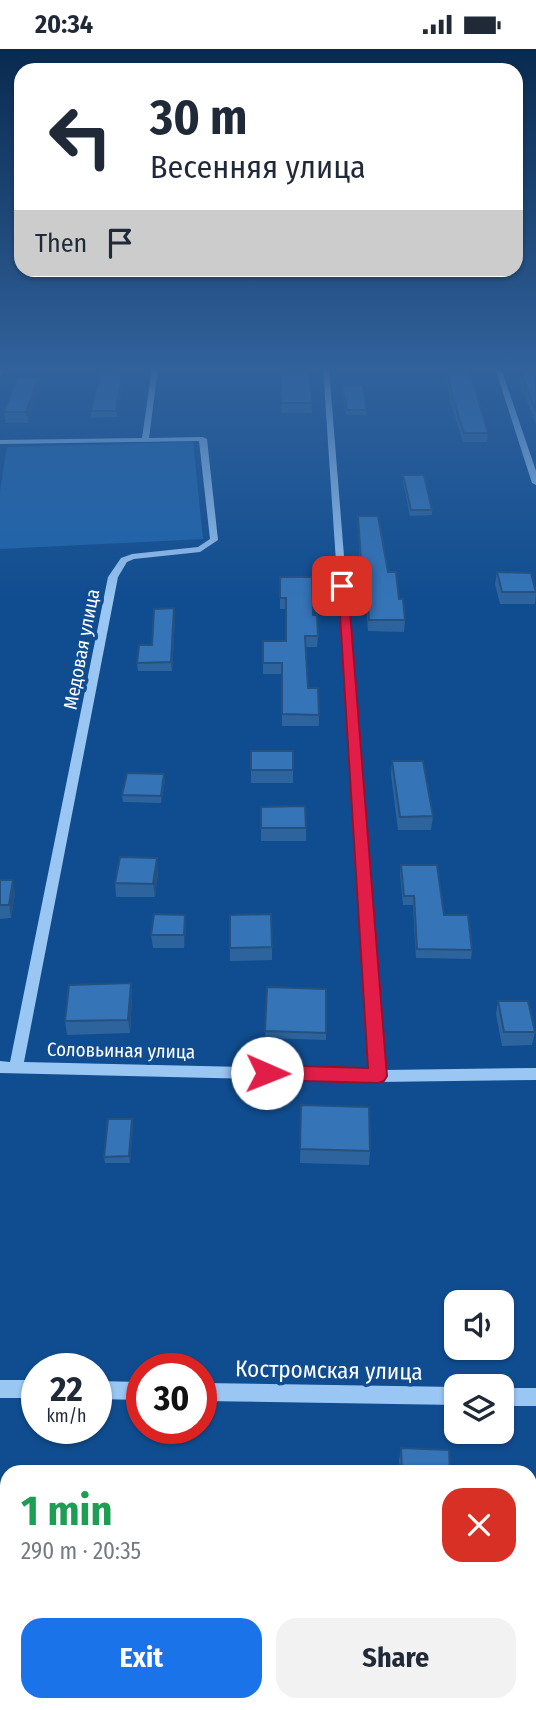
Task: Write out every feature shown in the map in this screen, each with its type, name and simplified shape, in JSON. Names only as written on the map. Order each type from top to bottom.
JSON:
[{"type":"street","name":"Медовая улица","points":[[16,1067],[113,577],[124,560],[132,557],[200,549],[214,540],[204,446]]},
{"type":"street","points":[[332,446],[378,1076]]},
{"type":"street","points":[[524,446],[536,483]]},
{"type":"street","name":"Соловьиная улица","points":[[0,1067],[378,1076],[536,1075]]},
{"type":"street","points":[[0,1389],[21,1389]]},
{"type":"street","name":"Костромская улица","points":[[217,1392],[444,1396]]},
{"type":"street","points":[[514,1397],[536,1397]]},
{"type":"shaded area","points":[[193,446],[203,539],[0,549],[0,491],[7,447]]},
{"type":"building","points":[[403,475],[424,475],[432,510],[411,510]]},
{"type":"building","points":[[358,516],[378,516],[388,572],[396,572],[405,620],[369,620],[367,591],[363,591]]},
{"type":"building","points":[[497,572],[531,573],[536,592],[502,592]]},
{"type":"building","points":[[280,577],[312,577],[313,615],[317,615],[318,636],[305,636],[308,688],[318,688],[319,715],[282,714],[282,663],[263,663],[263,641],[286,641],[286,598],[280,598]]},
{"type":"building","points":[[174,608],[171,662],[137,663],[139,645],[152,645],[154,609]]},
{"type":"building","points":[[251,751],[293,751],[293,770],[251,770]]},
{"type":"building","points":[[392,761],[423,761],[433,816],[400,817]]},
{"type":"building","points":[[127,773],[164,774],[161,796],[122,795]]},
{"type":"building","points":[[305,806],[306,828],[261,828],[261,807]]},
{"type":"building","points":[[120,857],[157,858],[153,884],[115,883]]},
{"type":"building","points":[[401,865],[437,865],[444,915],[468,915],[472,950],[417,949],[414,896],[404,896]]},
{"type":"building","points":[[0,880],[13,880],[9,905],[0,905]]},
{"type":"building","points":[[154,914],[185,915],[184,935],[151,935]]},
{"type":"building","points":[[271,914],[272,947],[230,948],[230,915]]},
{"type":"building","points":[[131,983],[128,1020],[65,1021],[69,985]]},
{"type":"building","points":[[267,987],[326,989],[326,1033],[265,1031]]},
{"type":"building","points":[[498,1001],[528,1001],[535,1032],[504,1032]]},
{"type":"building","points":[[301,1105],[369,1107],[370,1151],[300,1149]]},
{"type":"building","points":[[108,1119],[132,1119],[129,1156],[104,1157]]},
{"type":"building","points":[[401,1448],[449,1450],[450,1465],[402,1465]]},
{"type":"route","points":[[267,1073],[378,1076],[342,586]]}]
